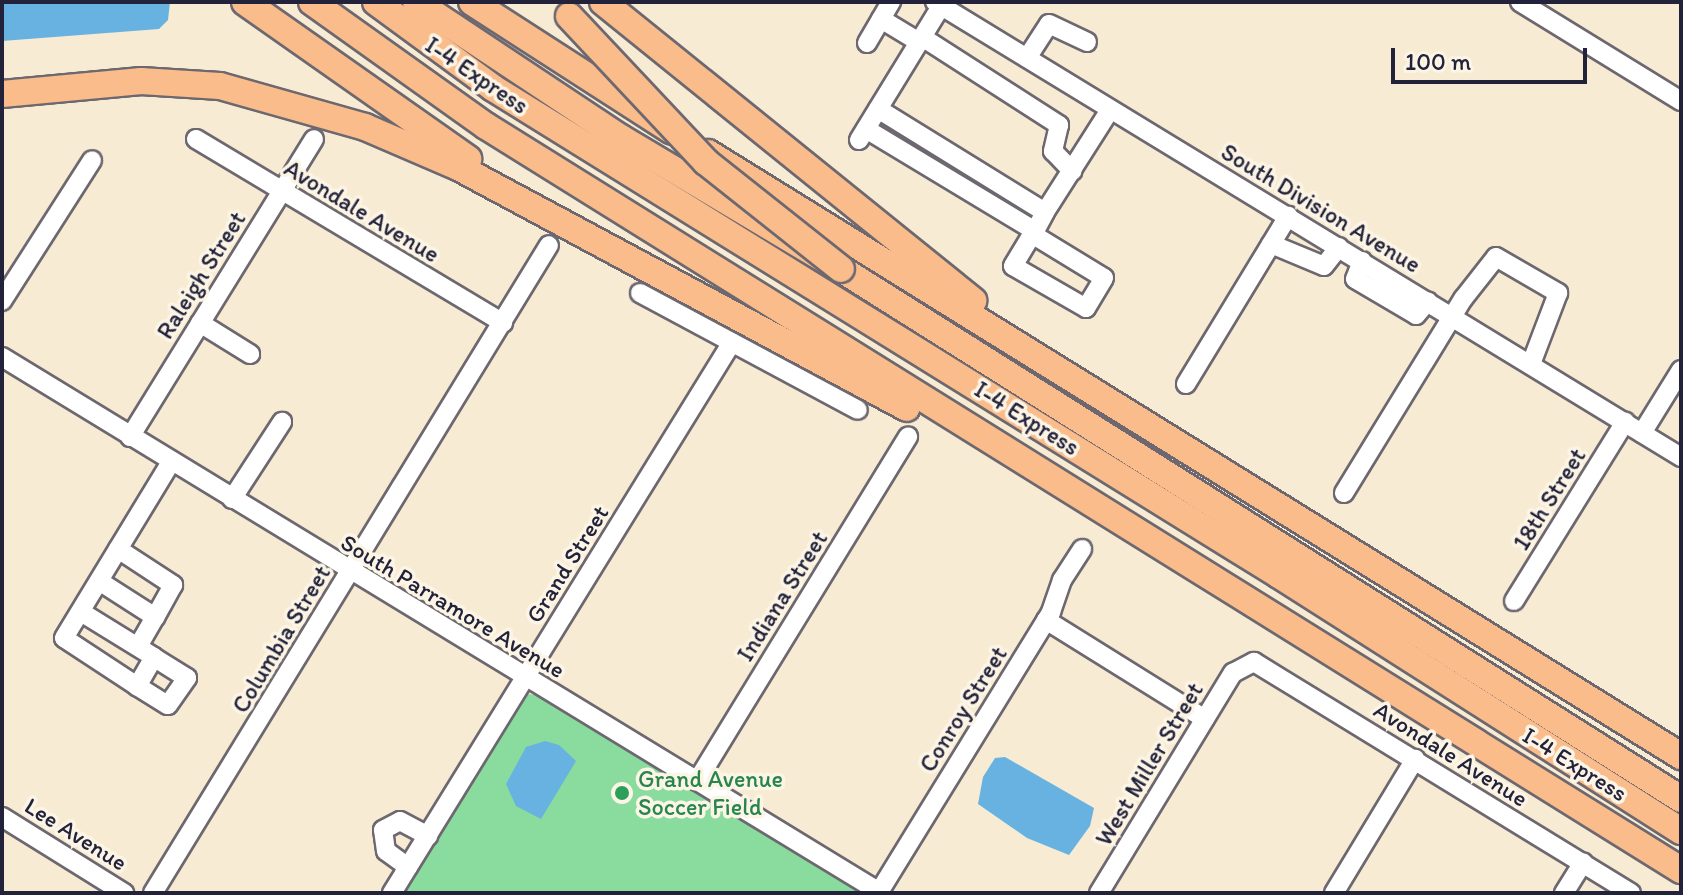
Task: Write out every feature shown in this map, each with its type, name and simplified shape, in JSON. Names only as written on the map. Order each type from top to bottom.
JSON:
[{"type":"highway","points":[[245,2],[553,233]]},
{"type":"highway","points":[[312,2],[486,126],[1681,870]]},
{"type":"highway","name":"I-4 Express","points":[[376,2],[493,88],[1279,575],[1681,831]]},
{"type":"highway","name":"I-4 Express","points":[[416,2],[621,138],[841,269],[1681,799]]},
{"type":"highway","points":[[472,2],[602,88],[994,326],[1681,756]]},
{"type":"highway","points":[[603,2],[780,148],[965,290],[994,326]]},
{"type":"highway","points":[[563,9],[706,162],[841,269]]},
{"type":"highway","points":[[2,94],[141,81],[234,89],[365,127],[460,168],[553,233],[1162,549]]},
{"type":"street","points":[[867,43],[891,2]]},
{"type":"street","points":[[1520,2],[1681,101]]},
{"type":"street","points":[[938,4],[921,40],[862,135],[1034,232],[1104,278],[1086,308],[1013,266],[1034,232],[1045,212],[1110,110]]},
{"type":"street","name":"South Division Avenue","points":[[938,4],[1681,457]]},
{"type":"street","points":[[881,19],[921,40],[1059,125],[1053,151],[1072,171]]},
{"type":"street","points":[[1027,58],[1049,24],[1087,42]]},
{"type":"street","points":[[878,109],[1045,212]]},
{"type":"street","name":"Avondale Avenue","points":[[196,139],[503,323]]},
{"type":"street","name":"Raleigh Street","points":[[130,437],[314,139]]},
{"type":"street","points":[[2,301],[92,160]]},
{"type":"street","points":[[1186,384],[1288,216]]},
{"type":"street","name":"Columbia Street","points":[[153,893],[503,323],[553,233]]},
{"type":"street","points":[[1271,244],[1324,266],[1339,247]]},
{"type":"street","points":[[1344,493],[1453,316],[1496,257],[1554,288],[1555,312],[1531,364]]},
{"type":"street","points":[[640,293],[858,410]]},
{"type":"street","points":[[200,323],[250,354]]},
{"type":"street","name":"Grand Street","points":[[392,893],[732,342]]},
{"type":"street","name":"South Parramore Avenue","points":[[3,360],[880,892]]},
{"type":"street","points":[[1642,433],[1681,370]]},
{"type":"street","points":[[232,499],[282,422]]},
{"type":"street","name":"18th Street","points":[[1514,601],[1625,422]]},
{"type":"street","name":"Indiana Street","points":[[697,781],[908,437]]},
{"type":"street","points":[[81,612],[187,678],[168,705],[64,638],[171,462]]},
{"type":"street","points":[[118,549],[173,585],[155,617],[137,686]]},
{"type":"street","name":"Conroy Street","points":[[880,892],[1046,620],[1082,549]]},
{"type":"street","points":[[99,581],[155,617]]},
{"type":"street","points":[[1046,620],[1205,719]]},
{"type":"street","name":"Avondale Avenue","points":[[1245,663],[1272,670],[1631,893]]},
{"type":"street","name":"West Miller Street","points":[[1099,893],[1233,673],[1245,663]]},
{"type":"street","points":[[1334,893],[1415,759]]},
{"type":"street","name":"Lee Avenue","points":[[2,817],[124,893]]},
{"type":"street","points":[[408,867],[386,851],[383,830],[400,821],[428,836]]},
{"type":"street","points":[[1564,893],[1583,863]]},
{"type":"green space","points":[[529,694],[540,696],[862,893],[400,893],[520,698]]},
{"type":"water","points":[[2,2],[170,2],[168,20],[159,29],[2,41]]},
{"type":"water","points":[[545,741],[559,745],[576,761],[541,819],[516,806],[506,784],[526,747]]},
{"type":"water","points":[[1005,757],[1094,808],[1090,826],[1069,855],[1027,838],[978,804],[983,777],[995,758]]},
{"type":"place","name":"Grand Avenue Soccer Field","points":[[622,793]]}]
